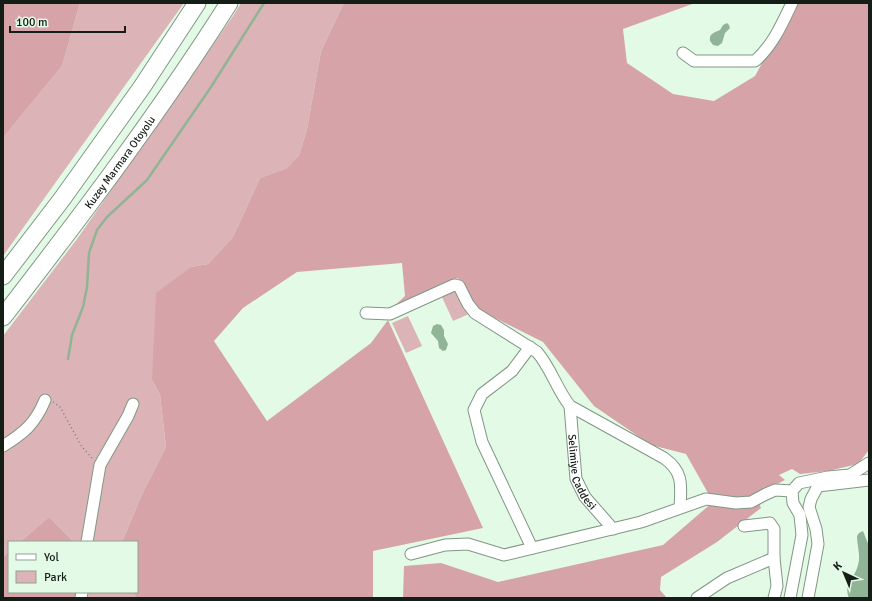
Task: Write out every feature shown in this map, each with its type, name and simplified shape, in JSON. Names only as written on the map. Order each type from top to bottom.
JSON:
[{"type":"highway","points":[[3,276],[62,199],[142,87],[197,3]]},
{"type":"highway","name":"Kuzey Marmara Otoyolu","points":[[3,317],[118,166],[198,52],[229,3]]},
{"type":"street","points":[[683,53],[694,61],[754,61],[765,52],[792,3]]},
{"type":"street","points":[[366,313],[390,314],[455,285],[460,288],[474,313],[530,347],[543,359],[564,398],[570,406],[671,463],[679,476],[681,484],[680,508]]},
{"type":"street","points":[[530,347],[512,371],[482,394],[474,410],[482,442],[532,548]]},
{"type":"street","points":[[3,446],[20,436],[31,425],[41,411],[46,400]]},
{"type":"street","points":[[87,541],[100,465],[128,416],[133,404]]},
{"type":"street","name":"Selimiye Caddesi","points":[[570,406],[576,479],[585,497],[614,529]]},
{"type":"street","points":[[790,598],[802,535],[800,515],[793,503],[792,492],[799,483],[850,474],[869,463]]},
{"type":"street","points":[[808,598],[818,544],[816,529],[809,507],[811,499],[818,486],[869,480]]},
{"type":"street","points":[[411,554],[445,545],[468,544],[504,555],[641,522],[706,498],[736,503],[751,502],[775,490],[792,492]]},
{"type":"street","points":[[744,526],[770,523],[774,529],[774,558],[777,586],[774,598]]},
{"type":"street","points":[[697,598],[728,578],[774,558]]},
{"type":"path","points":[[46,400],[54,402],[60,408],[82,447],[100,465]]},
{"type":"green space","points":[[80,3],[184,3],[3,256],[3,138],[62,66]]},
{"type":"green space","points":[[241,3],[344,3],[321,51],[307,129],[299,155],[287,168],[260,178],[233,237],[208,264],[191,267],[152,380],[160,395],[166,447],[143,492],[122,541],[73,541],[49,517],[21,541],[8,541],[8,552],[3,557],[3,336],[77,239]]},
{"type":"green space","points":[[456,288],[469,314],[453,321],[441,295]]},
{"type":"green space","points":[[408,316],[422,346],[406,353],[392,323]]},
{"type":"green space","points":[[79,593],[134,593],[136,598],[79,598]]},
{"type":"shaded area","points":[[3,3],[80,3],[62,66],[3,138]]},
{"type":"shaded area","points":[[344,3],[695,3],[623,29],[627,63],[673,94],[714,101],[755,76],[795,3],[869,3],[869,450],[858,464],[828,471],[800,474],[792,469],[779,475],[785,480],[756,495],[761,508],[717,542],[661,577],[660,590],[667,598],[403,598],[404,566],[441,563],[498,582],[663,545],[713,502],[686,454],[651,445],[594,406],[543,342],[471,306],[458,278],[389,311],[405,296],[402,263],[297,272],[243,308],[214,341],[267,421],[371,343],[388,320],[483,528],[373,551],[373,598],[136,598],[134,593],[138,593],[138,541],[122,541],[143,492],[166,447],[160,395],[152,380],[156,293],[191,267],[208,264],[233,237],[260,178],[287,168],[299,155],[307,129],[321,51]]},
{"type":"shaded area","points":[[727,23],[730,28],[725,33],[722,43],[718,46],[713,45],[710,41],[711,35],[720,30],[723,25]]},
{"type":"shaded area","points":[[437,324],[441,325],[444,330],[444,336],[448,344],[446,350],[443,351],[439,348],[438,341],[431,333],[433,326]]},
{"type":"shaded area","points":[[49,517],[73,541],[21,541]]},
{"type":"shaded area","points":[[863,531],[869,546],[869,598],[849,598],[847,589],[848,585],[857,570],[859,562],[857,536]]},
{"type":"shaded area","points":[[8,552],[8,593],[79,593],[79,598],[3,598],[3,557]]},
{"type":"waterway","points":[[68,359],[72,335],[83,307],[87,287],[89,253],[97,230],[107,217],[147,180],[211,87],[264,3]]}]
